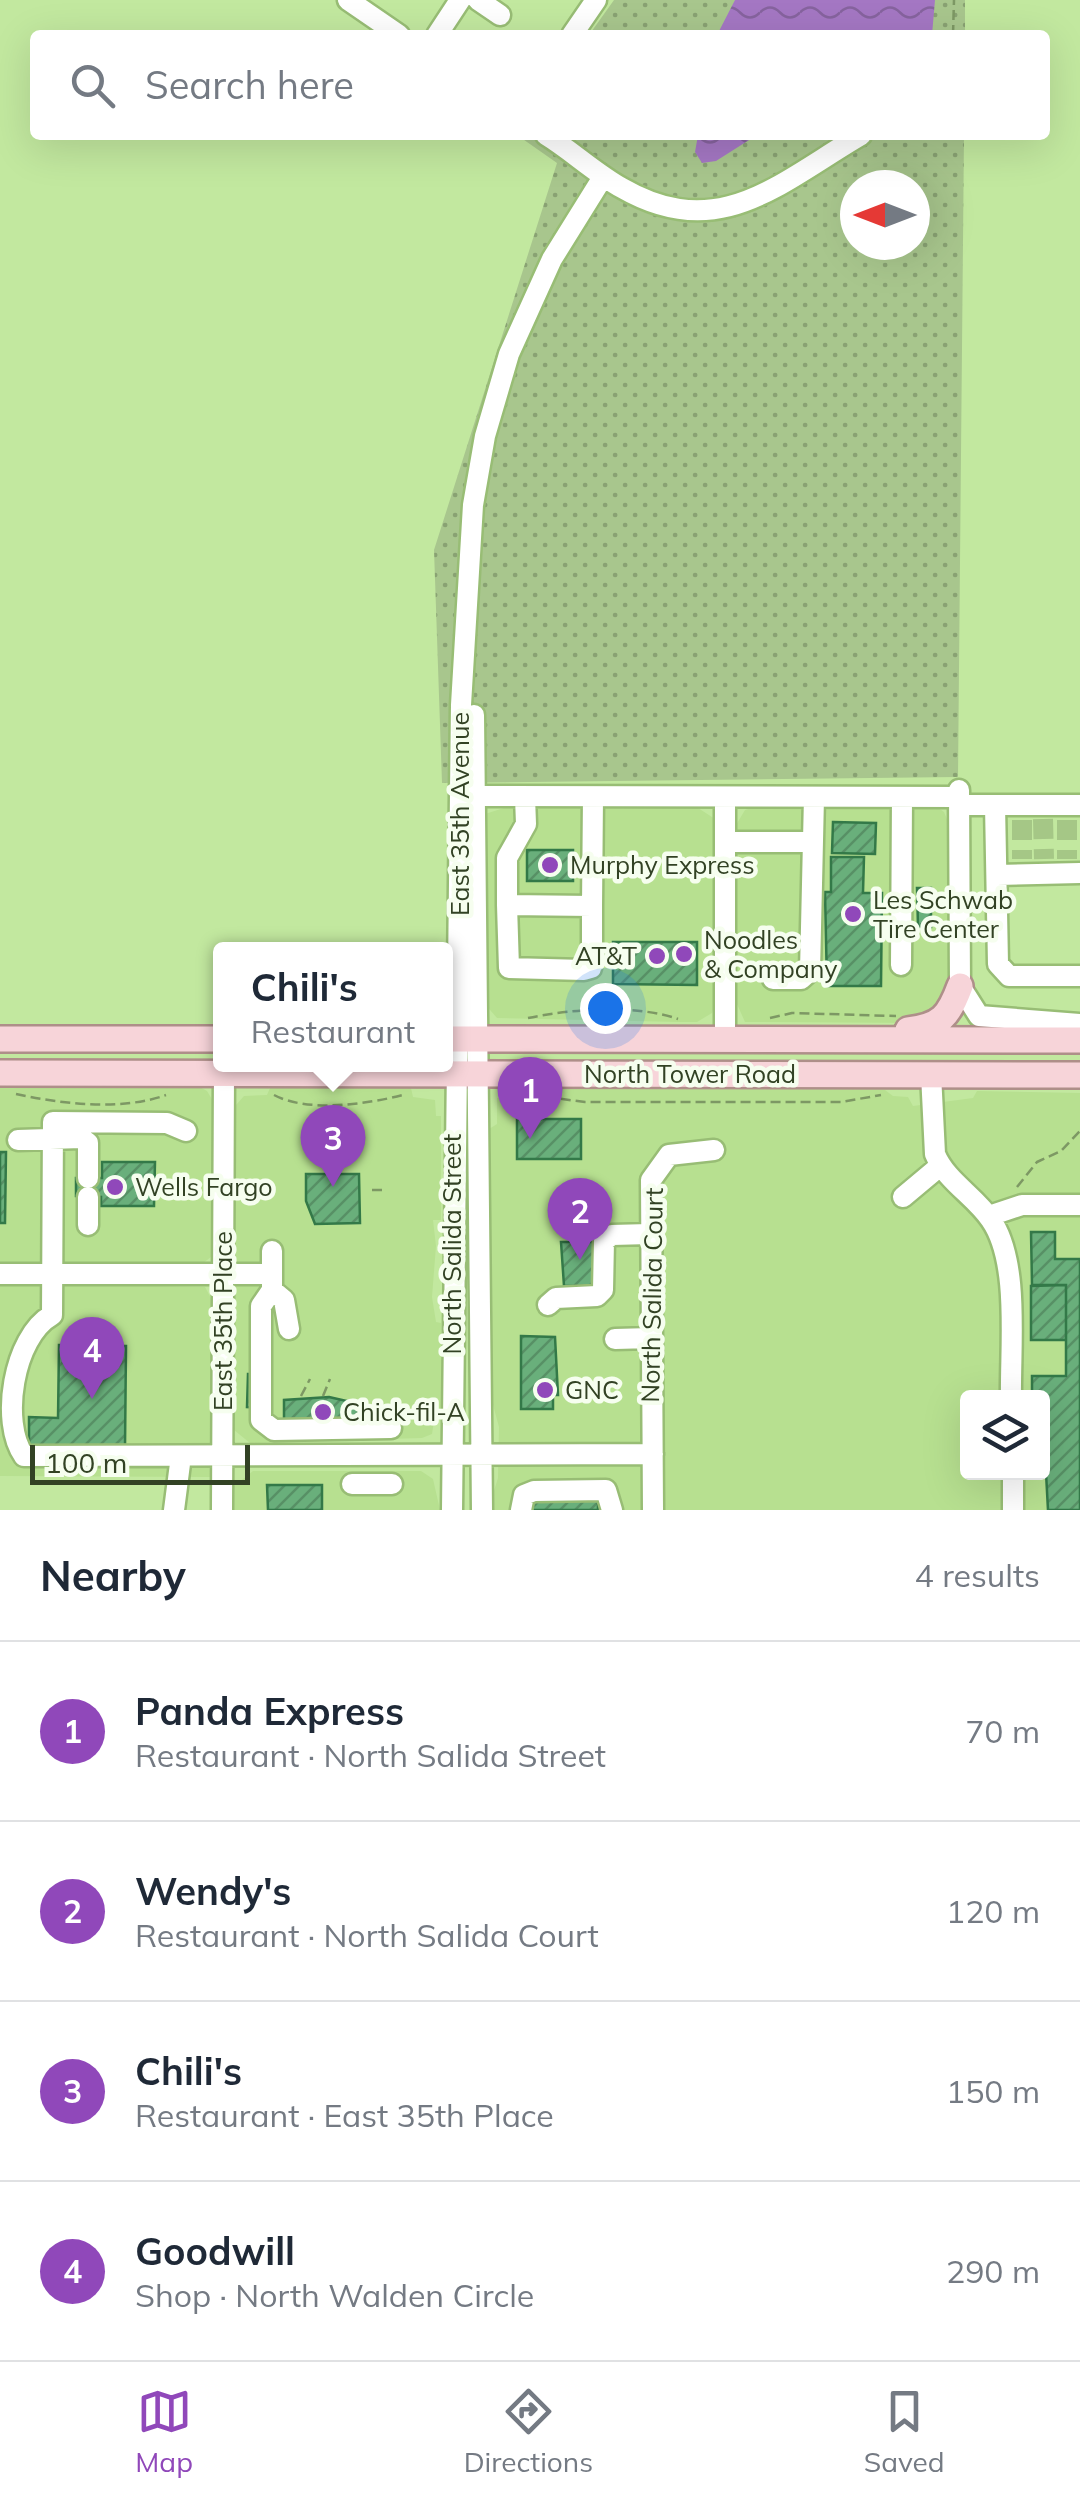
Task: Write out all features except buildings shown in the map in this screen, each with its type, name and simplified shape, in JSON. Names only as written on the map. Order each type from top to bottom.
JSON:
[{"type":"main road","points":[[848,1038],[940,1023],[949,1014],[960,986]]},
{"type":"main road","points":[[0,1039],[213,1039]]},
{"type":"main road","name":"North Tower Road","points":[[460,1039],[1080,1040]]},
{"type":"main road","name":"North Tower Road","points":[[2,1082],[224,1073],[1080,1075]]},
{"type":"street","points":[[348,0],[392,30]]},
{"type":"street","points":[[440,30],[460,0]]},
{"type":"street","points":[[478,0],[500,15]]},
{"type":"street","points":[[575,30],[596,0]]},
{"type":"street","points":[[553,140],[603,177],[670,208],[724,210],[769,192],[853,140]]},
{"type":"street","name":"East 35th Avenue","points":[[466,1074],[460,1039],[471,524],[496,393],[538,287],[603,177]]},
{"type":"street","points":[[468,796],[960,797],[1021,812],[1071,810]]},
{"type":"street","points":[[525,797],[526,824],[507,858],[509,968],[584,970],[591,968],[592,962],[593,797]]},
{"type":"street","points":[[773,979],[801,979],[810,971],[814,797]]},
{"type":"street","points":[[901,965],[902,797]]},
{"type":"street","points":[[960,797],[960,986],[979,1016],[1080,1024]]},
{"type":"street","points":[[725,798],[725,1040]]},
{"type":"street","points":[[995,805],[998,964],[1010,976],[1080,976]]},
{"type":"street","points":[[725,842],[812,842]]},
{"type":"street","points":[[998,874],[1033,866],[1072,869]]},
{"type":"street","points":[[506,905],[592,906]]},
{"type":"street","name":"East 35th Place","points":[[222,1510],[224,1073]]},
{"type":"street","name":"North Salida Street","points":[[452,1510],[466,1074]]},
{"type":"street","name":"North Salida Street","points":[[466,1074],[482,1510]]},
{"type":"street","points":[[931,1074],[931,1138],[940,1166],[989,1216],[1008,1257],[1011,1390]]},
{"type":"street","points":[[186,1131],[167,1124],[53,1122],[52,1314],[36,1324],[8,1389],[7,1430],[12,1446],[24,1456],[39,1459],[653,1454]]},
{"type":"street","points":[[18,1140],[81,1138],[88,1143],[88,1225]]},
{"type":"street","name":"North Salida Court","points":[[653,1510],[651,1180],[662,1160],[714,1150]]},
{"type":"street","points":[[903,1197],[940,1166]]},
{"type":"street","points":[[989,1216],[1022,1206],[1080,1205]]},
{"type":"street","points":[[554,1302],[596,1296],[602,1290],[604,1241],[612,1235],[650,1234]]},
{"type":"street","points":[[272,1251],[261,1420],[274,1430],[391,1428]]},
{"type":"street","points":[[0,1274],[223,1275],[268,1290],[284,1300],[289,1330]]},
{"type":"street","points":[[614,1339],[651,1338]]},
{"type":"street","points":[[174,1510],[182,1456]]},
{"type":"street","points":[[1013,1480],[1014,1510]]},
{"type":"street","points":[[352,1484],[392,1484]]},
{"type":"street","points":[[521,1510],[524,1495],[534,1492],[606,1490],[612,1504]]},
{"type":"path","points":[[954,0],[954,30]]},
{"type":"path","points":[[521,1019],[555,1012],[639,1012],[689,1020]]},
{"type":"path","points":[[759,1019],[792,1013],[884,1014],[905,1019]]},
{"type":"path","points":[[2,1082],[50,1101],[134,1102],[166,1095]]},
{"type":"path","points":[[268,1092],[292,1102],[359,1103],[411,1093]]},
{"type":"path","points":[[522,1092],[584,1102],[841,1102],[894,1092]]},
{"type":"path","points":[[1014,1198],[1037,1162],[1061,1151],[1080,1131]]},
{"type":"path","points":[[338,1147],[338,1161]]},
{"type":"path","points":[[372,1190],[386,1190]]},
{"type":"path","points":[[300,1396],[310,1379]]},
{"type":"path","points":[[322,1396],[330,1379]]},
{"type":"shaded area","points":[[614,0],[965,0],[965,30],[593,30]]},
{"type":"shaded area","points":[[524,140],[964,140],[958,777],[442,783],[434,550],[557,163]]},
{"type":"shaded area","points":[[695,806],[715,819],[716,1000],[712,1013],[697,1022],[497,1018],[484,1003],[485,814],[507,807]]},
{"type":"shaded area","points":[[937,807],[944,812],[949,824],[949,1003],[923,1023],[745,1022],[733,995],[736,825],[745,810]]},
{"type":"shaded area","points":[[0,1086],[198,1086],[207,1091],[216,1106],[215,1251],[211,1257],[199,1266],[0,1266]]},
{"type":"shaded area","points":[[270,1088],[411,1088],[413,1097],[435,1100],[436,1116],[441,1116],[441,1220],[433,1220],[436,1246],[432,1297],[436,1322],[441,1323],[441,1414],[435,1415],[432,1434],[422,1438],[250,1443],[234,1430],[236,1105],[244,1096],[267,1095]]},
{"type":"shaded area","points":[[528,1089],[885,1090],[893,1096],[908,1097],[913,1106],[973,1098],[977,1091],[1080,1093],[1080,1510],[488,1510],[498,1478],[499,1427],[492,1401],[488,1400],[489,1129],[497,1124],[497,1098],[522,1096]]},
{"type":"shaded area","points":[[0,1283],[205,1287],[213,1302],[214,1477],[0,1476]]},
{"type":"shaded area","points":[[253,1471],[421,1471],[433,1479],[440,1510],[233,1510],[233,1487]]},
{"type":"water","points":[[735,0],[935,0],[932,30],[720,30]]},
{"type":"water","points":[[697,140],[749,140],[716,161],[702,163],[695,152]]},
{"type":"tunnel","points":[[1043,819],[1044,859]]},
{"type":"tunnel","points":[[1022,820],[1022,859]]},
{"type":"tunnel","points":[[1067,820],[1067,859]]},
{"type":"place","name":"Murphy Express","points":[[550,865]]},
{"type":"place","name":"Les Schwab Tire Center","points":[[853,914]]},
{"type":"place","name":"Noodles & Company","points":[[684,954]]},
{"type":"place","name":"AT&T","points":[[657,956]]},
{"type":"place","name":"Panda Express","points":[[530,1139]]},
{"type":"place","name":"Wells Fargo","points":[[115,1187]]},
{"type":"place","name":"Chili's","points":[[333,1187]]},
{"type":"place","name":"Wendy's","points":[[580,1260]]},
{"type":"place","name":"GNC","points":[[545,1390]]},
{"type":"place","name":"Goodwill","points":[[92,1399]]},
{"type":"place","name":"Chick-fil-A","points":[[323,1412]]}]
